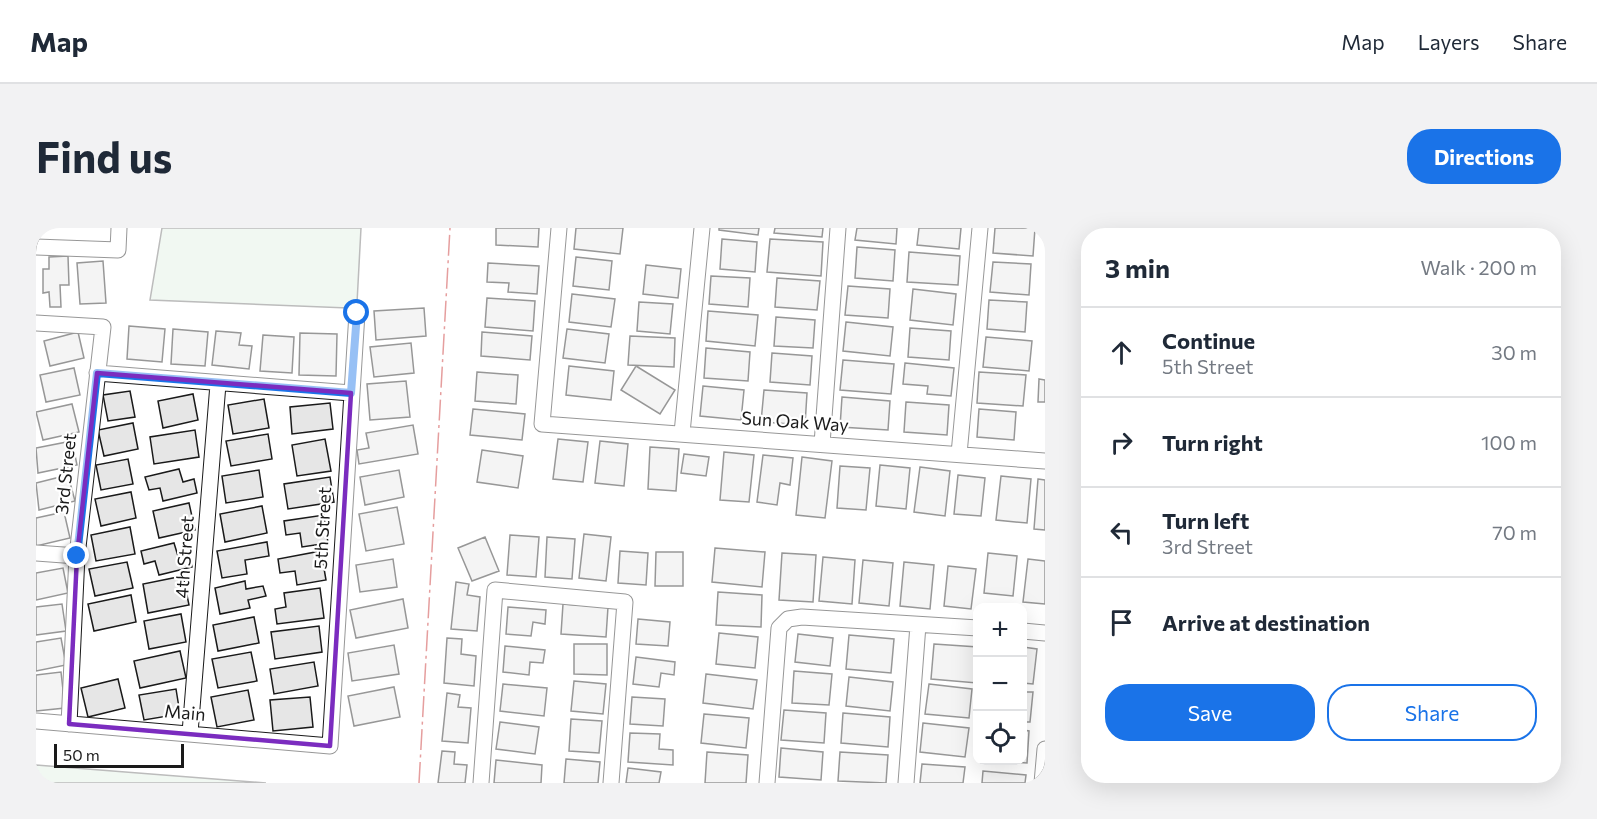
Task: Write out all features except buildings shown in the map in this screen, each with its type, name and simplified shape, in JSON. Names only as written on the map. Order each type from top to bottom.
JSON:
[{"type":"street","points":[[36,247],[118,250],[119,228]]},
{"type":"street","name":"Sun Oak Way","points":[[559,228],[542,424],[1045,461]]},
{"type":"street","points":[[682,433],[702,228]]},
{"type":"street","points":[[822,444],[838,228]]},
{"type":"street","points":[[959,454],[980,228]]},
{"type":"street","name":"5th Street","points":[[330,746],[357,313]]},
{"type":"street","name":"3rd Street","points":[[36,323],[103,327],[77,556],[69,724]]},
{"type":"street","points":[[97,373],[351,393]]},
{"type":"street","name":"4th Street","points":[[190,733],[218,384]]},
{"type":"street","points":[[36,553],[77,556]]},
{"type":"street","points":[[481,783],[495,590],[625,602],[611,783]]},
{"type":"street","points":[[767,783],[779,628],[788,619],[802,617],[973,628]]},
{"type":"street","points":[[906,783],[918,625]]},
{"type":"street","points":[[1027,631],[1045,633]]},
{"type":"street","name":"Main","points":[[36,721],[330,746]]},
{"type":"street","points":[[1042,783],[1045,758]]},
{"type":"highlighted area","points":[[97,373],[351,393],[330,746],[69,724],[77,556]]},
{"type":"green space","points":[[162,228],[361,228],[357,303],[349,302],[348,308],[150,300]]},
{"type":"green space","points":[[36,765],[266,783],[36,783]]},
{"type":"power","points":[[419,783],[450,228]]},
{"type":"route","points":[[77,556],[97,373],[351,393],[357,313]]}]
